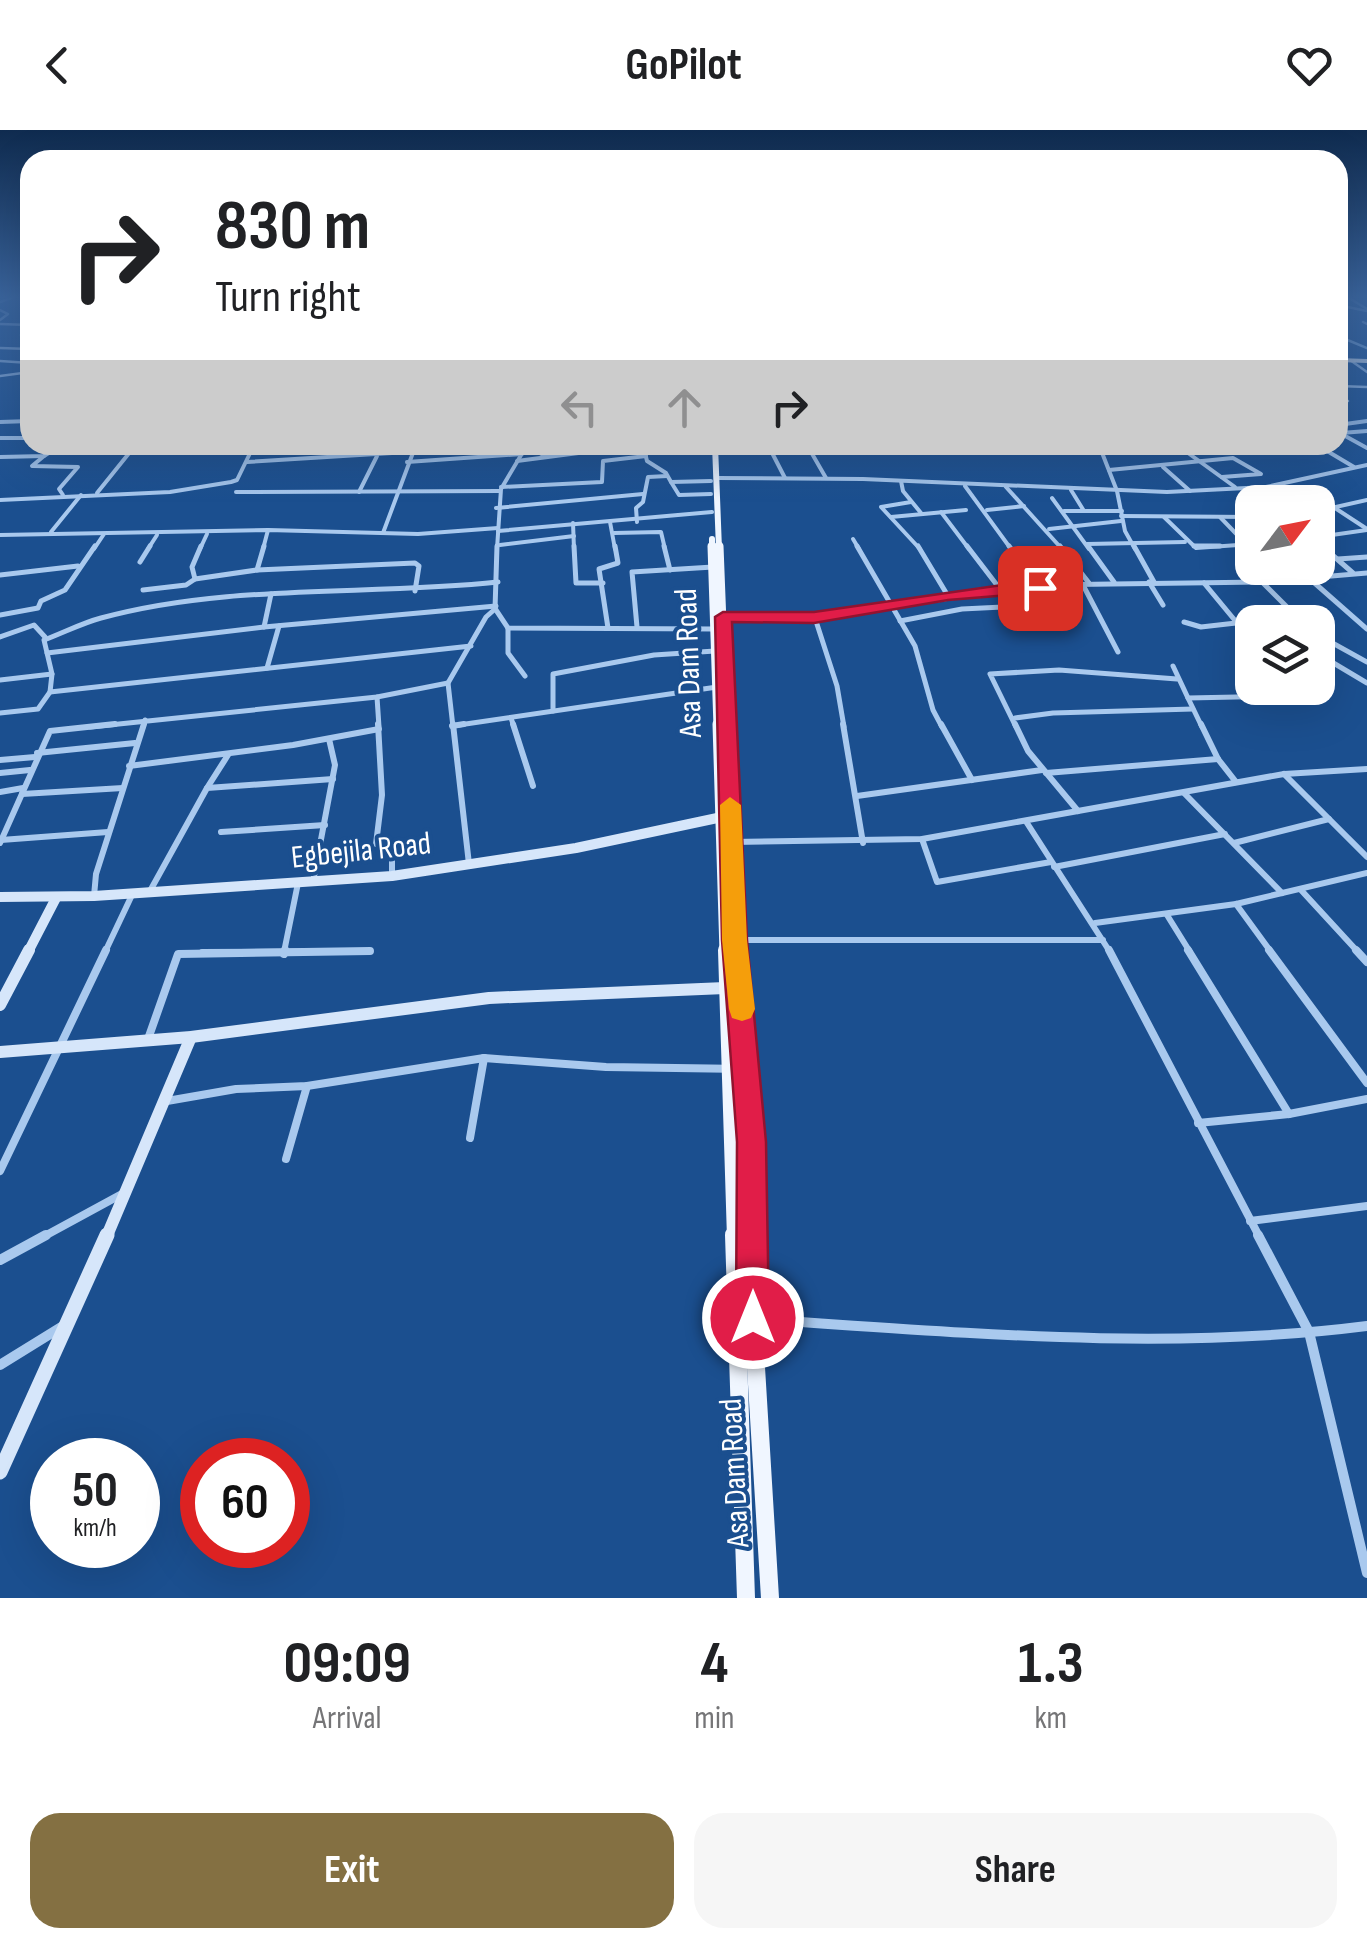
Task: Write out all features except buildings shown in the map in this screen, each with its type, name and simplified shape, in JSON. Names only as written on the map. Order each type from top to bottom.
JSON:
[{"type":"main road","name":"Asa Dam Road","points":[[712,455],[734,940],[752,1142],[753,1318],[770,1598]]},
{"type":"main road","name":"Asa Dam Road","points":[[713,485],[713,567],[718,591]]},
{"type":"main road","name":"Asa Dam Road","points":[[719,623],[716,651],[725,988],[746,1598]]},
{"type":"street","points":[[0,457],[31,455]]},
{"type":"street","points":[[45,455],[32,466],[78,466],[59,489],[64,496]]},
{"type":"street","points":[[96,494],[128,455]]},
{"type":"street","points":[[0,500],[170,492],[231,482],[236,480],[249,455]]},
{"type":"street","points":[[246,462],[290,456],[383,455]]},
{"type":"street","points":[[383,534],[407,462],[414,455]]},
{"type":"street","points":[[407,462],[508,455]]},
{"type":"street","points":[[521,455],[500,489],[496,508],[500,544],[496,608],[508,628],[508,653],[525,676]]},
{"type":"street","points":[[543,455],[547,457]]},
{"type":"street","points":[[516,462],[563,455]]},
{"type":"street","points":[[773,455],[785,478]]},
{"type":"street","points":[[813,455],[826,479]]},
{"type":"street","points":[[1104,455],[1118,491],[1129,542],[1163,605]]},
{"type":"street","points":[[1191,455],[1235,487]]},
{"type":"street","points":[[1334,455],[1356,467]]},
{"type":"street","points":[[359,492],[377,456]]},
{"type":"street","points":[[236,492],[396,493],[604,482],[603,461],[646,456],[650,464],[667,476],[679,495],[713,485]]},
{"type":"street","points":[[1110,470],[1234,458],[1261,474],[1222,477]]},
{"type":"street","points":[[1277,485],[1367,465]]},
{"type":"street","points":[[1162,467],[1190,491]]},
{"type":"street","points":[[640,532],[636,508],[642,502],[648,477],[667,476]]},
{"type":"street","points":[[671,482],[713,485],[785,478],[1071,490],[1235,488]]},
{"type":"street","points":[[901,481],[922,514]]},
{"type":"street","points":[[900,621],[962,609],[1047,605],[1038,584],[964,484]]},
{"type":"street","points":[[1006,486],[1047,529],[1090,584]]},
{"type":"street","points":[[1071,490],[1085,512]]},
{"type":"street","points":[[496,508],[643,494]]},
{"type":"street","points":[[50,533],[81,495]]},
{"type":"street","points":[[1052,498],[1115,583]]},
{"type":"street","points":[[1335,508],[1367,500]]},
{"type":"street","points":[[912,502],[881,506],[919,548],[948,596]]},
{"type":"street","points":[[986,510],[1025,506]]},
{"type":"street","points":[[1335,508],[1367,529]]},
{"type":"street","points":[[1063,511],[1122,516],[1235,517]]},
{"type":"street","points":[[0,535],[268,530],[383,534],[498,530],[712,512]]},
{"type":"street","points":[[942,512],[1000,589]]},
{"type":"street","points":[[890,517],[963,512]]},
{"type":"street","points":[[1047,529],[1122,516]]},
{"type":"street","points":[[1163,516],[1186,542],[1199,548],[1235,545]]},
{"type":"street","points":[[1220,517],[1235,531]]},
{"type":"street","points":[[608,628],[600,568],[618,564],[610,522]]},
{"type":"street","points":[[574,523],[576,583],[604,582]]},
{"type":"street","points":[[1335,536],[1367,529]]},
{"type":"street","points":[[257,570],[268,530]]},
{"type":"street","points":[[614,533],[661,532],[670,570]]},
{"type":"street","points":[[0,616],[38,608],[41,601],[64,590],[105,533]]},
{"type":"street","points":[[140,562],[158,534]]},
{"type":"street","points":[[195,578],[192,567],[207,534]]},
{"type":"street","points":[[500,544],[574,536]]},
{"type":"street","points":[[853,539],[916,646],[933,710],[972,780]]},
{"type":"street","points":[[1086,544],[1186,542]]},
{"type":"street","points":[[1337,559],[1367,557]]},
{"type":"street","points":[[1337,559],[1354,574]]},
{"type":"street","points":[[143,590],[257,570],[418,563],[415,591]]},
{"type":"street","points":[[1,577],[79,566]]},
{"type":"street","points":[[637,627],[632,572],[713,567]]},
{"type":"street","points":[[1335,576],[1367,573]]},
{"type":"street","points":[[45,637],[101,618],[155,607],[271,594],[415,591],[498,582]]},
{"type":"street","points":[[1203,582],[1235,621]]},
{"type":"street","points":[[508,628],[608,628],[814,618],[1038,584],[1235,582]]},
{"type":"street","points":[[1082,584],[1118,652]]},
{"type":"street","points":[[1265,585],[1285,605]]},
{"type":"street","points":[[1316,585],[1367,629]]},
{"type":"street","points":[[264,627],[271,594]]},
{"type":"street","points":[[47,653],[264,627],[496,608]]},
{"type":"street","points":[[469,864],[448,684],[486,617],[496,608]]},
{"type":"street","points":[[814,618],[833,667],[862,843]]},
{"type":"street","points":[[1184,622],[1201,627],[1235,623]]},
{"type":"street","points":[[0,637],[34,625],[45,637],[52,674],[47,702],[38,709],[0,713]]},
{"type":"street","points":[[268,668],[278,626]]},
{"type":"street","points":[[1335,644],[1367,662]]},
{"type":"street","points":[[50,692],[471,646]]},
{"type":"street","points":[[553,711],[553,674],[654,655],[716,651]]},
{"type":"street","points":[[1335,665],[1367,683]]},
{"type":"street","points":[[1173,666],[1218,759],[1236,782]]},
{"type":"street","points":[[1078,811],[1028,751],[990,674],[1058,670],[1176,679]]},
{"type":"street","points":[[0,680],[52,674]]},
{"type":"street","points":[[108,832],[1,842],[36,755],[50,732],[377,697],[448,684]]},
{"type":"street","points":[[452,726],[717,687]]},
{"type":"street","points":[[377,697],[382,795],[376,844],[392,844],[392,876]]},
{"type":"street","points":[[1188,698],[1235,697]]},
{"type":"street","points":[[1014,718],[1053,713],[1194,709]]},
{"type":"street","points":[[512,718],[533,786]]},
{"type":"street","points":[[94,896],[108,832],[146,719]]},
{"type":"street","points":[[122,724],[135,743]]},
{"type":"street","points":[[129,766],[379,729]]},
{"type":"street","points":[[312,883],[333,779],[329,739]]},
{"type":"street","points":[[0,760],[135,743]]},
{"type":"street","points":[[150,892],[206,788],[229,754]]},
{"type":"street","points":[[856,796],[1045,771],[1218,759]]},
{"type":"street","points":[[732,842],[862,843],[922,839],[1284,774],[1367,769]]},
{"type":"street","points":[[0,772],[30,770]]},
{"type":"street","points":[[1284,774],[1367,857]]},
{"type":"street","points":[[206,788],[333,779]]},
{"type":"street","points":[[0,792],[122,788]]},
{"type":"street","points":[[1183,792],[1282,894]]},
{"type":"street","name":"Egbejila Road","points":[[0,897],[132,894],[392,876],[576,848],[722,817]]},
{"type":"street","points":[[1233,843],[1330,819]]},
{"type":"street","points":[[1027,822],[1052,865],[1095,923],[1309,1332],[1366,1566]]},
{"type":"street","points":[[221,832],[324,825]]},
{"type":"street","points":[[922,839],[936,882],[1225,834]]},
{"type":"street","points":[[1353,841],[1367,838]]},
{"type":"street","points":[[1095,923],[1236,904],[1363,874],[1367,884]]},
{"type":"street","points":[[284,954],[298,884]]},
{"type":"street","points":[[1302,890],[1367,962]]},
{"type":"street","points":[[0,1171],[132,894]]},
{"type":"street","points":[[0,1005],[3,992],[56,898]]},
{"type":"street","points":[[1236,904],[1367,1083]]},
{"type":"street","points":[[1167,916],[1289,1114]]},
{"type":"street","points":[[734,940],[1103,940]]},
{"type":"street","points":[[148,1038],[178,954],[240,948],[284,954],[370,951]]},
{"type":"street","points":[[0,1052],[191,1037],[490,998],[725,988]]},
{"type":"street","points":[[0,1472],[127,1191],[191,1037]]},
{"type":"street","points":[[166,1101],[236,1089],[308,1086],[484,1058],[746,1069]]},
{"type":"street","points":[[470,1138],[484,1058]]},
{"type":"street","points":[[286,1159],[308,1086]]},
{"type":"street","points":[[1198,1123],[1289,1114],[1367,1099]]},
{"type":"street","points":[[0,1260],[127,1191]]},
{"type":"street","points":[[1250,1221],[1367,1206]]},
{"type":"street","points":[[753,1318],[939,1331],[1203,1339],[1367,1326]]},
{"type":"street","points":[[0,1365],[68,1322]]},
{"type":"slow traffic","points":[[730,805],[734,940],[742,1009]]},
{"type":"route","points":[[753,1318],[752,1142],[734,940],[723,617],[814,618],[1038,584],[1040,588]]}]
